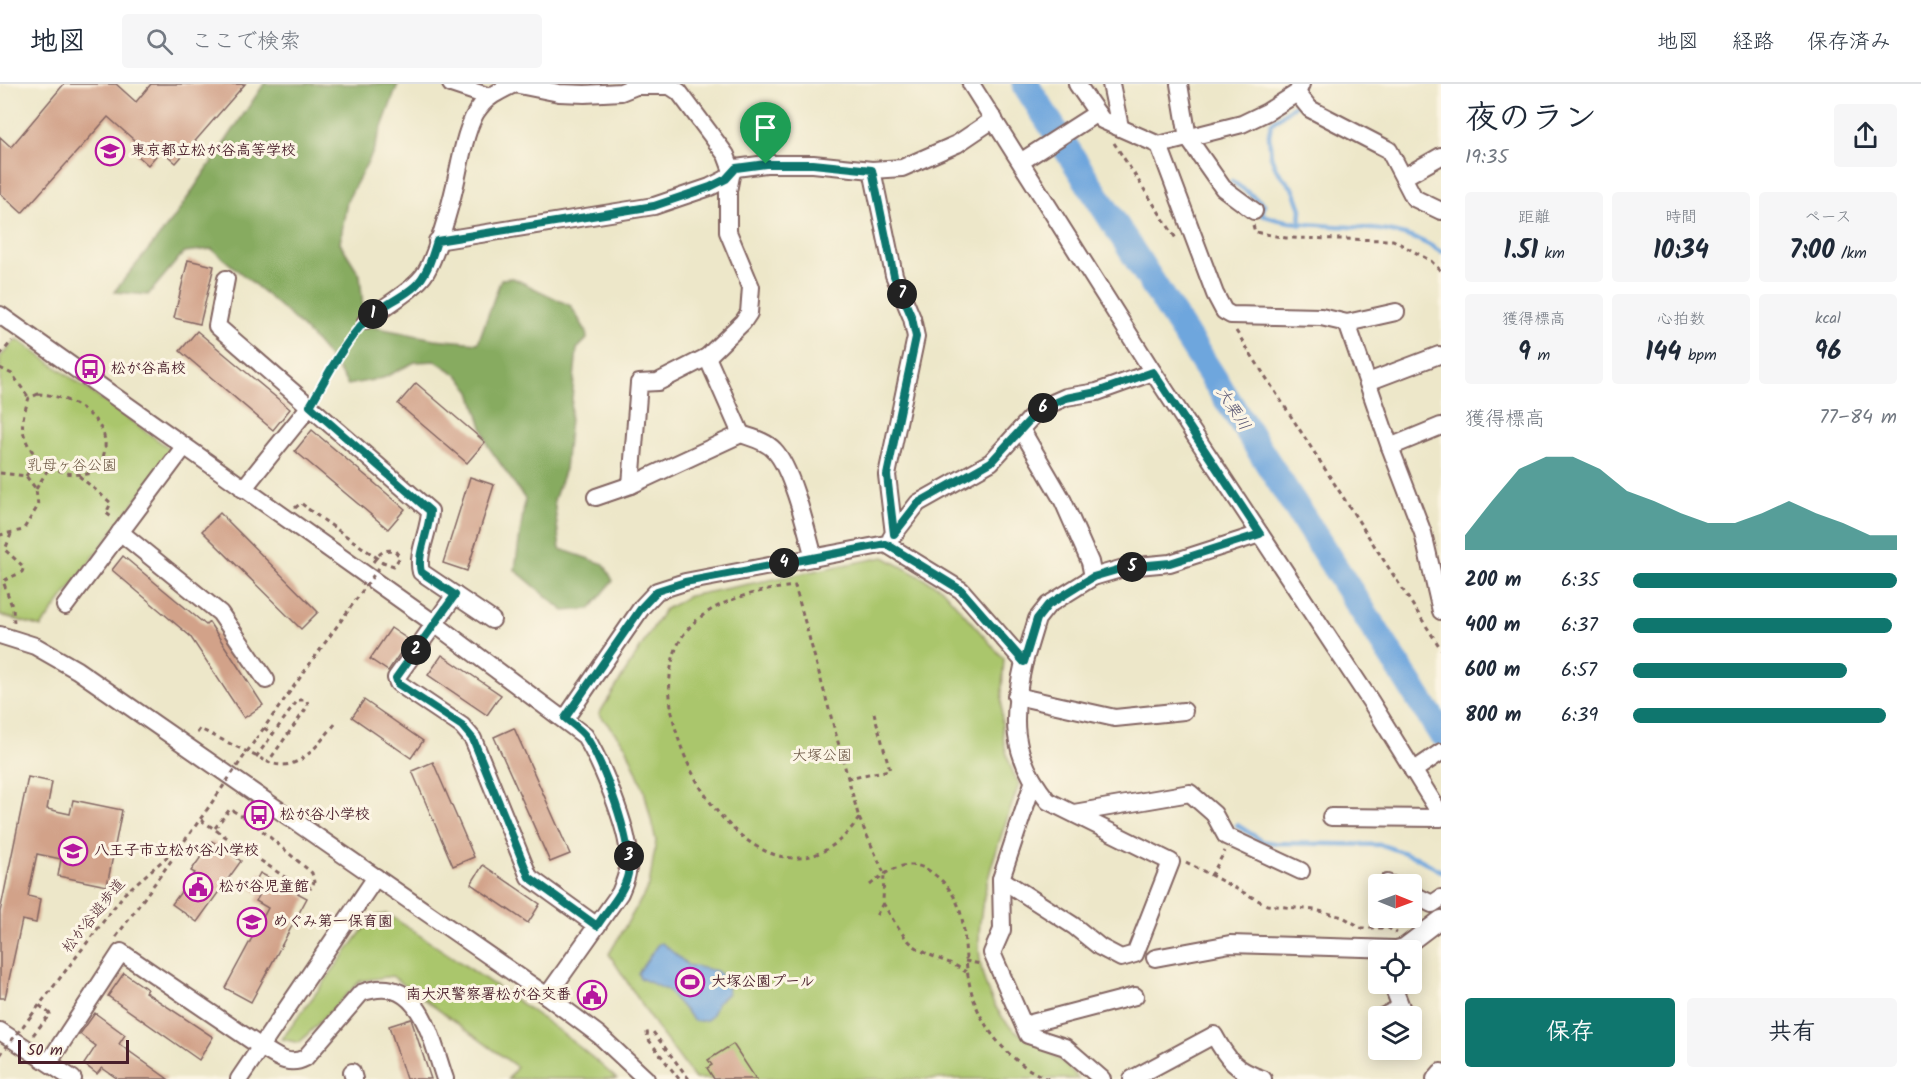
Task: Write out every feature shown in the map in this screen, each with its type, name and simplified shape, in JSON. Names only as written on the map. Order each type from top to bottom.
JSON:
[{"type":"street","points":[[451,84],[490,98]]},
{"type":"street","points":[[366,321],[390,301],[414,286],[426,272],[455,187],[460,156],[479,107],[490,98],[514,84],[559,93],[585,94],[621,92],[636,85],[670,86],[679,92],[720,146],[732,171],[728,191],[728,232],[746,273],[751,298],[743,322],[707,357],[658,382],[639,383],[631,485]]},
{"type":"street","points":[[971,84],[1024,160],[1153,372],[1414,769],[1441,816],[1331,817]]},
{"type":"street","points":[[1077,84],[1095,115],[1114,130],[1160,146],[1242,124],[1301,94],[1310,109],[1389,150],[1414,198],[1441,212]]},
{"type":"street","points":[[1111,84],[1114,130]]},
{"type":"street","points":[[1179,84],[1188,138],[1223,188],[1254,211]]},
{"type":"street","points":[[1024,160],[1095,115]]},
{"type":"street","points":[[437,241],[654,206],[710,187],[726,179],[732,171],[766,164],[813,164],[872,170],[902,168],[923,161],[957,144],[994,120]]},
{"type":"street","points":[[1160,146],[1215,294],[1224,311],[1231,315],[1321,317],[1347,323],[1396,312]]},
{"type":"street","points":[[1404,177],[1441,156]]},
{"type":"street","points":[[872,170],[894,276],[912,318],[916,337],[887,475],[890,539]]},
{"type":"street","points":[[226,279],[217,326],[430,511],[430,524],[419,565],[421,572],[492,620]]},
{"type":"street","points":[[0,315],[435,624],[565,718],[585,736],[595,752],[627,843],[628,874],[620,893],[547,996]]},
{"type":"street","points":[[1347,323],[1430,554],[1434,588],[1441,611]]},
{"type":"street","points":[[1368,382],[1439,355]]},
{"type":"street","points":[[707,357],[741,434]]},
{"type":"street","points":[[565,718],[642,607],[657,591],[685,582],[814,558],[890,539],[918,503],[991,462],[1039,410],[1066,398],[1097,392],[1153,372]]},
{"type":"street","points":[[243,489],[310,406]]},
{"type":"street","points":[[1390,447],[1441,426]]},
{"type":"street","points":[[1021,429],[1063,501],[1090,562],[1093,577]]},
{"type":"street","points":[[596,497],[631,485],[741,434],[766,443],[776,451],[801,510],[814,558]]},
{"type":"street","points":[[65,606],[184,447]]},
{"type":"street","points":[[122,529],[220,613],[266,680]]},
{"type":"street","points":[[1001,879],[1074,926],[1100,947],[1121,958],[1136,954],[1171,862],[1048,801],[1033,783],[1014,724],[1016,696],[1024,662],[1037,619],[1048,605],[1093,577],[1127,567],[1170,563],[1260,534]]},
{"type":"street","points":[[890,539],[961,590],[1024,662]]},
{"type":"street","points":[[455,595],[396,678],[398,684],[468,733],[473,739],[529,877],[597,926]]},
{"type":"street","points":[[0,635],[35,646],[77,670],[547,996],[599,1035],[646,1079]]},
{"type":"street","points":[[1016,696],[1115,718],[1184,711]]},
{"type":"street","points":[[1414,769],[1441,752]]},
{"type":"street","points":[[1033,783],[1001,879],[1002,930],[992,953],[1028,1035],[1065,1047],[1102,1079]]},
{"type":"street","points":[[1074,813],[1190,793],[1214,814],[1226,836],[1301,872]]},
{"type":"street","points":[[239,1079],[376,877]]},
{"type":"street","points":[[1422,899],[1432,904],[1441,898]]},
{"type":"street","points":[[1413,940],[1441,919]]},
{"type":"street","points":[[1155,958],[1230,944],[1368,945]]},
{"type":"street","points":[[49,1062],[121,952],[261,1047],[283,1060],[295,1063],[305,1059],[361,993],[372,989],[389,989],[403,994],[423,1013],[445,1079]]},
{"type":"street","points":[[1024,1025],[1135,996]]},
{"type":"street","points":[[0,1031],[73,1079]]},
{"type":"street","points":[[1132,1079],[1214,1035],[1227,1059],[1252,1076],[1263,1079]]},
{"type":"street","points":[[1435,1079],[1441,1072]]},
{"type":"path","points":[[1114,130],[1183,249]]},
{"type":"path","points":[[1254,211],[1252,222],[1255,232],[1286,238],[1393,240],[1431,261],[1441,272]]},
{"type":"path","points":[[310,406],[340,352],[366,321]]},
{"type":"path","points":[[1236,330],[1441,649]]},
{"type":"path","points":[[0,355],[15,337]]},
{"type":"path","points":[[0,368],[12,374],[29,398],[22,429],[37,458],[51,466],[79,476],[111,503],[106,513],[122,529]]},
{"type":"path","points":[[29,398],[38,394],[64,398],[84,408],[97,422],[103,440],[103,456],[92,472],[79,476]]},
{"type":"path","points":[[26,476],[37,458]]},
{"type":"path","points":[[36,489],[51,466]]},
{"type":"path","points":[[0,472],[26,476],[36,489],[38,506],[32,520],[23,530],[0,536]]},
{"type":"path","points":[[294,509],[301,503],[308,509],[383,562],[394,566],[400,557],[395,551],[388,550],[379,554],[372,564]]},
{"type":"path","points":[[11,534],[5,550],[24,567],[22,572],[3,581],[13,609],[14,624]]},
{"type":"path","points":[[273,734],[264,728],[383,562]]},
{"type":"path","points":[[859,818],[848,834],[831,849],[805,857],[780,856],[756,847],[726,823],[696,784],[679,738],[668,688],[672,654],[687,629],[713,608],[749,595],[795,586],[859,818],[884,873],[883,903],[876,916]]},
{"type":"path","points":[[256,758],[298,700],[307,700],[308,706],[268,762]]},
{"type":"path","points":[[847,778],[890,770],[874,713]]},
{"type":"path","points":[[197,733],[200,729],[256,758],[279,766],[293,765],[304,758],[337,722]]},
{"type":"path","name":"松が谷遊歩道","points":[[0,1055],[125,893],[183,843],[264,728]]},
{"type":"path","points":[[201,820],[298,886],[311,888],[314,882],[312,873],[253,820],[230,809],[215,828]]},
{"type":"path","points":[[1211,876],[1232,839]]},
{"type":"path","points":[[1171,862],[1182,860],[1267,905],[1316,910],[1343,917],[1362,928],[1388,928],[1394,940]]},
{"type":"path","points":[[870,885],[884,873],[901,865],[913,864],[927,869],[945,882],[956,896],[963,920],[967,973],[973,997],[996,1039],[1017,1061],[1039,1077],[1048,1079]]},
{"type":"path","points":[[883,903],[905,938],[918,949],[952,962],[967,973]]},
{"type":"path","points":[[32,1037],[50,1014],[39,1005]]},
{"type":"path","points":[[679,1079],[648,1039],[647,1033],[653,1032],[689,1079]]},
{"type":"green space","points":[[264,84],[398,84],[372,154],[347,201],[340,243],[360,275],[363,308],[373,327],[434,339],[478,343],[501,279],[513,278],[571,306],[586,331],[587,339],[577,349],[565,469],[554,500],[560,549],[604,564],[613,581],[590,609],[564,611],[515,570],[525,499],[488,446],[471,392],[459,376],[436,361],[415,362],[383,378],[348,385],[303,328],[212,249],[184,252],[148,295],[114,292],[174,218]]},
{"type":"green space","name":"乳母ヶ谷公園","points":[[17,339],[173,451],[41,627],[0,615],[0,357]]},
{"type":"green space","name":"大塚公園","points":[[884,557],[941,588],[1004,659],[1001,708],[1003,739],[1019,784],[989,874],[982,905],[979,937],[981,967],[990,996],[1007,1023],[1018,1033],[1056,1057],[1079,1079],[695,1079],[657,1028],[609,954],[649,886],[656,841],[644,790],[626,746],[599,714],[664,610],[689,596]]},
{"type":"green space","points":[[388,914],[535,1013],[617,1079],[508,1079],[517,1067],[392,976],[360,981],[299,1043],[282,1039],[373,916]]},
{"type":"water","name":"大塚公園プール","points":[[662,943],[688,965],[717,971],[727,980],[728,993],[707,1019],[694,1021],[667,990],[640,978],[638,973],[658,944]]},
{"type":"building","points":[[64,84],[116,84],[136,102],[151,84],[245,84],[176,163],[161,150],[148,165],[136,154],[142,147],[108,117],[22,213],[0,193],[0,137],[11,147]]},
{"type":"building","points":[[188,260],[214,266],[200,324],[174,318]]},
{"type":"building","points":[[197,331],[290,409],[273,430],[180,351]]},
{"type":"building","points":[[416,383],[485,442],[467,463],[398,404]]},
{"type":"building","points":[[312,430],[405,509],[388,529],[295,451]]},
{"type":"building","points":[[470,477],[494,485],[467,571],[443,563]]},
{"type":"building","points":[[220,513],[318,612],[301,629],[202,531]]},
{"type":"building","points":[[123,556],[206,625],[209,622],[263,705],[244,718],[190,636],[112,570]]},
{"type":"building","points":[[391,628],[409,640],[388,671],[370,659]]},
{"type":"building","points":[[442,655],[501,695],[487,715],[428,675]]},
{"type":"building","points":[[364,700],[423,741],[411,758],[352,717]]},
{"type":"building","points":[[514,728],[570,854],[550,862],[494,737]]},
{"type":"building","points":[[433,762],[474,857],[453,866],[412,771]]},
{"type":"building","points":[[28,777],[52,782],[47,809],[70,814],[73,800],[122,810],[107,886],[58,876],[61,859],[37,854],[28,896],[40,899],[36,923],[22,920],[5,998],[0,998],[0,912]]},
{"type":"building","points":[[212,841],[241,861],[197,922],[172,904],[195,873],[191,871]]},
{"type":"building","points":[[483,865],[540,904],[528,923],[471,884]]},
{"type":"building","points":[[260,873],[307,898],[251,1002],[225,988],[268,908],[256,901],[260,894],[251,889]]},
{"type":"building","points":[[124,973],[147,989],[145,992],[213,1037],[199,1060],[108,996]]},
{"type":"building","points":[[95,1013],[125,1035],[119,1044],[168,1079],[118,1079],[102,1068],[97,1074],[84,1064],[96,1046],[80,1034]]},
{"type":"building","points":[[411,1019],[431,1079],[406,1079],[389,1026]]},
{"type":"building","points":[[733,1044],[756,1079],[714,1079],[707,1068],[712,1065],[708,1060]]},
{"type":"waterway","name":"大栗川","points":[[1025,84],[1441,733]]},
{"type":"waterway","points":[[1297,103],[1271,124],[1269,135],[1271,156],[1276,169],[1294,190],[1301,209],[1300,225]]},
{"type":"waterway","points":[[1232,181],[1264,204],[1262,215],[1284,221],[1399,233],[1441,252]]},
{"type":"waterway","points":[[1237,825],[1262,841],[1274,843],[1382,845],[1416,857],[1441,871]]},
{"type":"place","name":"東京都立松が谷高等学校","points":[[110,151]]},
{"type":"place","name":"松が谷高校","points":[[90,369]]},
{"type":"place","name":"松が谷小学校","points":[[259,815]]},
{"type":"place","name":"八王子市立松が谷小学校","points":[[73,851]]},
{"type":"place","name":"松が谷児童館","points":[[198,887]]},
{"type":"place","name":"めぐみ第一保育園","points":[[252,922]]},
{"type":"place","name":"大塚公園プール","points":[[690,982]]},
{"type":"place","name":"南大沢警察署松が谷交番","points":[[592,995]]},
{"type":"route","points":[[766,164],[813,164],[872,170],[886,246],[894,276],[912,318],[916,337],[887,475],[894,534],[918,503],[991,462],[1039,410],[1066,398],[1097,392],[1153,372],[1260,534],[1202,555],[1170,563],[1127,567],[1093,577],[1048,605],[1037,619],[1024,662],[961,590],[886,544],[685,582],[657,591],[642,607],[565,718],[585,736],[595,752],[627,843],[628,874],[620,893],[597,926],[529,877],[473,739],[462,726],[398,684],[396,678],[455,595],[421,572],[419,565],[430,524],[430,511],[310,406],[340,352],[366,321],[390,301],[414,286],[426,272],[437,241],[654,206],[710,187],[726,179],[736,168],[766,164]]}]
